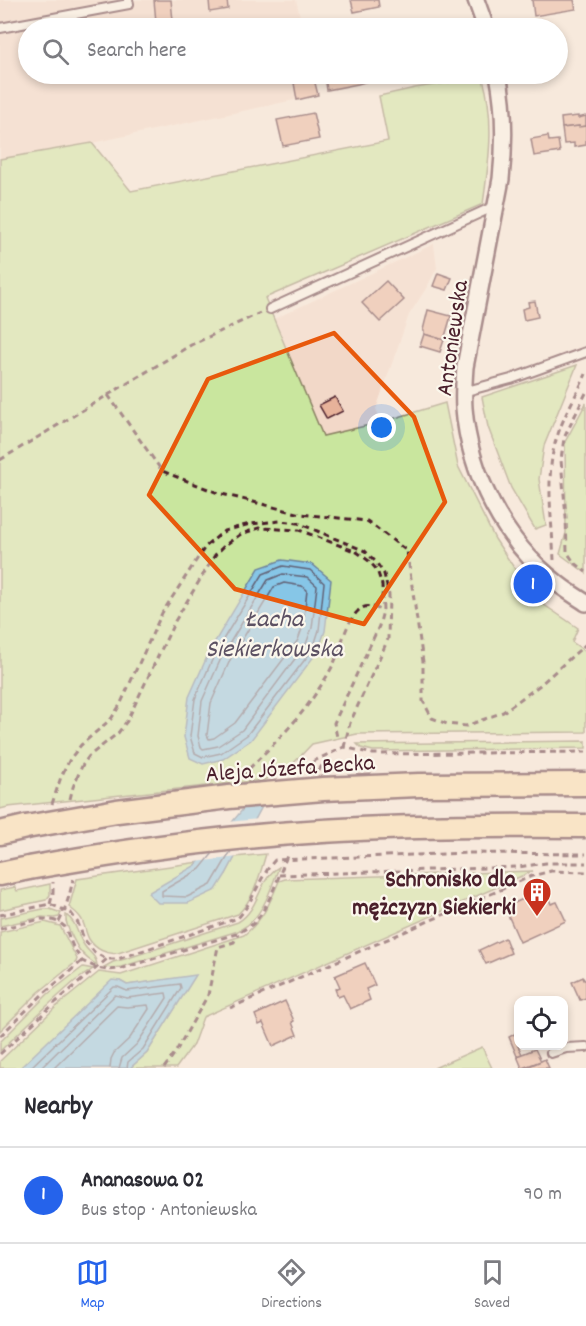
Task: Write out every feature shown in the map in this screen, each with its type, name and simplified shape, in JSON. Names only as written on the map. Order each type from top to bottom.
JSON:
[{"type":"main road","name":"Aleja Józefa Becka","points":[[0,833],[117,811],[229,797],[323,789],[419,785],[586,784]]},
{"type":"main road","points":[[0,874],[125,851],[325,831],[418,826],[586,826]]},
{"type":"street","points":[[476,0],[482,18]]},
{"type":"street","name":"Antoniewska","points":[[500,84],[504,130],[501,179],[469,344],[463,392],[466,426],[477,471],[497,512],[517,543],[554,581],[586,603]]},
{"type":"lane","points":[[54,18],[129,4],[128,0]]},
{"type":"lane","points":[[0,28],[18,25]]},
{"type":"lane","points":[[270,309],[495,206]]},
{"type":"lane","points":[[463,392],[511,379],[586,352]]},
{"type":"lane","points":[[552,1053],[566,1048],[586,1047]]},
{"type":"path","points":[[0,460],[191,345],[270,309]]},
{"type":"path","points":[[555,564],[550,477],[552,456],[558,434],[586,374]]},
{"type":"path","points":[[586,393],[564,438],[561,460],[567,552],[574,562],[586,572]]},
{"type":"path","points":[[108,395],[162,471],[218,493],[302,514],[367,521],[407,551],[423,662],[423,701],[432,718],[447,724],[466,726],[503,712],[540,685],[586,644]]},
{"type":"path","points":[[52,805],[61,777],[70,759],[81,745],[111,719],[120,705],[162,613],[204,547],[224,531],[250,524],[280,521],[298,524],[365,551],[384,574],[389,595],[388,639],[350,722],[344,747]]},
{"type":"path","points":[[67,809],[82,766],[89,756],[118,733],[127,722],[175,621],[215,555],[242,534],[259,528],[299,530],[357,552],[377,570],[382,585],[383,611],[379,626],[334,723],[333,727],[337,737]]},
{"type":"path","points":[[235,783],[290,726],[316,694],[333,666],[356,612],[363,606],[371,605],[383,611]]},
{"type":"path","points":[[321,757],[344,747],[373,754],[586,752]]},
{"type":"path","points":[[0,915],[50,904],[65,909],[78,923],[84,939],[95,953],[107,959],[118,959],[238,918],[247,909],[266,872],[275,860],[471,853],[586,855]]},
{"type":"path","points":[[0,929],[41,919],[59,922],[82,961],[107,970],[120,969],[239,933],[253,924],[263,912],[279,875],[586,863]]},
{"type":"path","points":[[230,1008],[532,876],[551,871],[586,872]]},
{"type":"path","points":[[59,922],[75,872]]},
{"type":"path","points":[[50,904],[53,880]]},
{"type":"path","points":[[164,1068],[208,995],[218,947],[234,942],[239,933]]},
{"type":"path","points":[[0,1054],[77,983],[107,959]]},
{"type":"path","points":[[0,1036],[42,995],[82,961]]},
{"type":"highlighted area","points":[[334,333],[414,417],[445,502],[364,624],[235,589],[149,495],[208,379]]},
{"type":"shaded area","points":[[0,0],[296,0],[300,18],[18,18],[18,84],[315,84],[318,95],[92,143],[0,159]]},
{"type":"shaded area","points":[[434,244],[437,268],[409,315],[376,409],[382,422],[323,436],[274,319]]},
{"type":"green space","points":[[439,84],[484,84],[490,125],[489,157],[483,204],[265,298],[323,436],[382,422],[445,403],[458,466],[495,539],[534,598],[578,628],[572,642],[586,652],[586,732],[357,734],[312,744],[290,767],[264,780],[0,809],[0,159],[92,143],[131,191],[388,141],[379,96]]},
{"type":"green space","points":[[577,365],[544,446],[539,479],[546,525],[535,529],[511,488],[488,427],[482,397]]},
{"type":"green space","points":[[586,403],[586,573],[560,554],[566,533],[565,442]]},
{"type":"green space","points":[[586,741],[586,748],[373,751],[361,748],[357,744]]},
{"type":"green space","points":[[266,854],[252,894],[238,914],[118,953],[106,952],[95,946],[88,936],[82,919],[69,907],[77,879],[199,862],[196,865],[226,874],[235,857]]},
{"type":"green space","points":[[279,867],[260,911],[250,923],[238,931],[121,967],[104,967],[113,962],[238,922],[251,910],[267,879]]},
{"type":"green space","points":[[533,871],[203,1017],[193,1045],[176,1068],[130,1068],[147,1053],[195,976],[127,985],[120,981],[20,1068],[0,1068],[0,1061],[57,1006],[99,972],[121,975],[244,935],[261,917],[279,881]]},
{"type":"green space","points":[[50,884],[50,895],[46,900],[0,910],[0,890],[15,887],[17,891]]},
{"type":"green space","points":[[43,909],[61,913],[59,917],[42,917],[0,926],[0,918]]},
{"type":"green space","points":[[66,915],[75,925],[97,965],[87,958],[77,946],[67,924]]},
{"type":"green space","points":[[45,922],[60,926],[77,959],[76,962],[39,992],[0,1031],[0,932]]},
{"type":"green space","points":[[83,967],[93,969],[75,981],[0,1051],[0,1042],[48,994]]},
{"type":"green space","points":[[482,1047],[492,1068],[434,1068]]},
{"type":"water","name":"Łacha Siekierkowska","points":[[282,560],[312,564],[331,580],[325,631],[318,651],[251,740],[223,759],[203,764],[190,758],[184,737],[189,697],[211,648],[259,568]]},
{"type":"water","points":[[265,783],[265,801],[216,890],[188,903],[158,903],[148,893],[196,865]]},
{"type":"water","points":[[196,975],[147,1053],[130,1068],[20,1068],[112,980],[127,985]]},
{"type":"pier","points":[[259,819],[238,857],[195,862],[227,822]]},
{"type":"building","points":[[154,0],[171,0],[173,18],[156,18]]},
{"type":"building","points":[[209,0],[227,0],[228,9],[210,12]]},
{"type":"building","points":[[351,0],[378,0],[379,7],[354,12]]},
{"type":"building","points":[[532,0],[574,0],[576,9],[534,16]]},
{"type":"building","points":[[294,84],[315,84],[318,95],[297,100]]},
{"type":"building","points":[[326,84],[358,84],[327,90]]},
{"type":"building","points":[[313,113],[319,139],[283,146],[277,120]]},
{"type":"building","points":[[578,116],[578,118],[586,116],[586,126],[562,128],[561,118]]},
{"type":"building","points":[[586,126],[586,145],[574,147],[574,143],[564,144],[562,128]]},
{"type":"building","points":[[548,136],[549,141],[558,140],[560,152],[534,156],[531,139]]},
{"type":"building","points":[[438,273],[452,278],[447,290],[433,286]]},
{"type":"building","points":[[386,281],[404,300],[380,322],[362,303]]},
{"type":"building","points":[[535,301],[538,317],[524,320],[522,309],[529,307],[528,302]]},
{"type":"building","points":[[428,310],[451,316],[444,340],[424,334]]},
{"type":"building","points":[[424,334],[444,340],[440,352],[420,346]]},
{"type":"building","points":[[335,397],[343,411],[327,419],[319,405]]},
{"type":"building","name":"Schronisko dla mężczyzn Siekierki","points":[[541,890],[544,898],[548,896],[551,904],[557,902],[566,921],[520,942],[508,915],[513,912],[510,905]]},
{"type":"building","points":[[505,938],[511,953],[486,964],[479,950]]},
{"type":"building","points":[[365,963],[375,985],[366,989],[370,1000],[350,1009],[343,995],[338,997],[335,989],[340,987],[335,976]]},
{"type":"building","points":[[583,977],[586,980],[586,998],[580,1000],[572,982]]},
{"type":"building","points":[[285,1001],[294,1021],[292,1022],[297,1035],[273,1046],[263,1023],[259,1025],[255,1015]]},
{"type":"building","points":[[514,1034],[514,1049],[509,1037]]},
{"type":"building","points":[[514,1050],[520,1050],[522,1054],[517,1056]]},
{"type":"building","points":[[536,1050],[541,1061],[522,1068],[517,1056]]},
{"type":"building","points":[[545,1059],[549,1068],[525,1068],[541,1061]]},
{"type":"place","name":"Ananasowa 02","points":[[533,584]]},
{"type":"place","name":"Schronisko dla mężczyzn Siekierki","points":[[537,918]]}]
